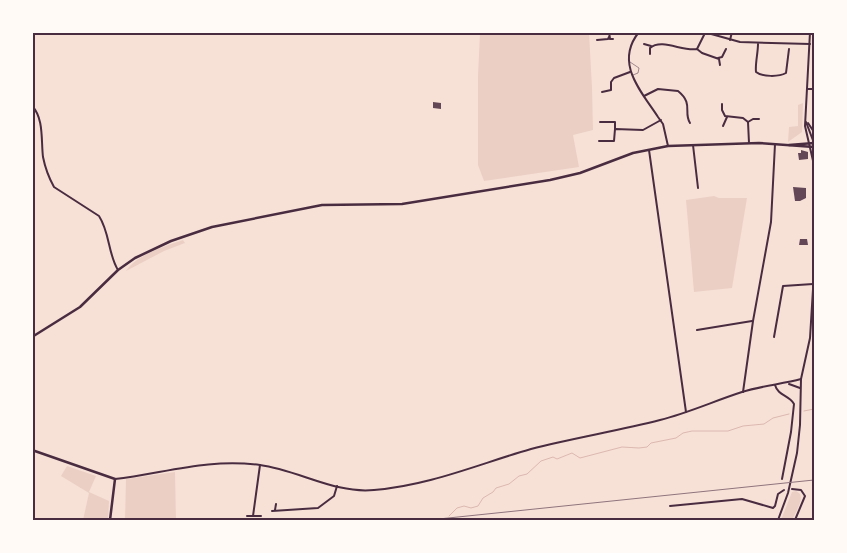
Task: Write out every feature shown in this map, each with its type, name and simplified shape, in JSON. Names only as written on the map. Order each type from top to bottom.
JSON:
[{"type":"main road","points":[[788,145],[809,142],[814,144]]},
{"type":"main road","points":[[32,337],[80,307],[118,270],[135,258],[193,232],[212,227],[322,205],[402,204],[550,180],[580,173],[620,157],[668,146],[749,143],[810,147],[814,144]]},
{"type":"main road","points":[[32,450],[114,479],[110,520]]},
{"type":"street","points":[[597,40],[606,40],[609,32]]},
{"type":"street","points":[[639,32],[631,46],[628,58],[630,73],[665,127],[668,146]]},
{"type":"street","points":[[730,40],[732,32]]},
{"type":"street","points":[[810,32],[806,131],[814,167]]},
{"type":"street","points":[[698,49],[705,33],[730,40],[758,44],[810,44]]},
{"type":"street","points":[[609,36],[610,39],[613,39]]},
{"type":"street","points":[[644,44],[651,46],[672,45],[685,50],[698,49],[702,53],[717,58],[722,57],[726,49]]},
{"type":"street","points":[[758,44],[755,68],[756,72],[760,75],[782,76],[786,73],[788,49]]},
{"type":"street","points":[[650,54],[651,46]]},
{"type":"street","points":[[717,58],[720,60],[720,65]]},
{"type":"street","points":[[612,89],[611,82],[614,78],[630,73]]},
{"type":"street","points":[[644,96],[658,88],[676,90],[682,94],[688,104],[688,119],[690,123]]},
{"type":"street","points":[[808,89],[814,89]]},
{"type":"street","points":[[602,92],[615,90]]},
{"type":"street","points":[[722,104],[723,113],[727,117],[742,118],[748,122]]},
{"type":"street","points":[[32,106],[37,111],[40,120],[44,160],[54,187],[99,216],[104,223],[114,264],[118,270]]},
{"type":"street","points":[[723,126],[727,117]]},
{"type":"street","points":[[684,122],[688,119]]},
{"type":"street","points":[[748,122],[753,119],[759,119]]},
{"type":"street","points":[[615,129],[643,130],[661,120]]},
{"type":"street","points":[[598,140],[614,141],[615,122],[600,122]]},
{"type":"street","points":[[748,122],[749,143]]},
{"type":"street","points":[[806,122],[814,132]]},
{"type":"street","points":[[806,122],[814,144]]},
{"type":"street","points":[[743,392],[752,321],[771,222],[775,144]]},
{"type":"street","points":[[693,146],[698,188]]},
{"type":"street","points":[[649,150],[686,412]]},
{"type":"street","points":[[778,520],[788,493],[794,466],[799,435],[801,379],[813,323],[814,163]]},
{"type":"street","points":[[774,337],[783,286],[813,284]]},
{"type":"street","points":[[697,330],[752,321]]},
{"type":"street","points":[[114,479],[226,462],[260,465],[294,472],[337,486],[363,491],[383,489],[415,483],[532,449],[658,420],[743,392],[801,379]]},
{"type":"street","points":[[787,383],[800,388]]},
{"type":"street","points":[[775,386],[780,394],[790,398],[794,404],[782,479]]},
{"type":"street","points":[[253,516],[260,465]]},
{"type":"street","points":[[272,510],[318,508],[334,496],[337,486]]},
{"type":"street","points":[[792,489],[802,490],[805,496],[795,520]]},
{"type":"street","points":[[670,506],[742,499],[773,508],[776,506],[780,492],[784,490]]},
{"type":"street","points":[[276,504],[276,510]]},
{"type":"street","points":[[247,516],[261,516]]},
{"type":"lane","points":[[628,58],[639,68],[637,74],[630,73]]},
{"type":"shaded area","points":[[480,33],[589,33],[593,130],[573,135],[579,167],[484,181],[478,165]]},
{"type":"shaded area","points":[[803,103],[802,132],[788,142],[789,127],[798,126],[798,105]]},
{"type":"shaded area","points":[[714,196],[719,198],[747,198],[732,288],[694,292],[686,200]]},
{"type":"shaded area","points":[[183,240],[185,243],[164,251],[126,271],[144,255]]},
{"type":"shaded area","points":[[67,466],[96,476],[89,492],[109,501],[108,520],[83,520],[89,493],[61,476]]},
{"type":"shaded area","points":[[175,472],[176,520],[125,520],[126,479]]},
{"type":"shaded area","points":[[796,491],[801,497],[792,520],[781,520],[792,492]]},
{"type":"building","points":[[433,102],[441,103],[441,109],[433,108]]},
{"type":"building","points":[[801,150],[808,152],[808,159],[799,160],[798,153],[801,153]]},
{"type":"building","points":[[793,187],[806,188],[806,198],[795,201]]},
{"type":"building","points":[[800,239],[807,239],[808,245],[799,245]]},
{"type":"waterway","points":[[804,411],[814,409]]},
{"type":"waterway","points":[[449,516],[457,508],[478,506],[483,498],[496,488],[509,484],[519,476],[527,474],[541,461],[553,457],[557,459],[572,453],[580,458],[622,447],[647,447],[651,443],[676,438],[683,433],[692,431],[728,431],[743,426],[764,424],[773,418],[789,414]]},
{"type":"railway","points":[[429,520],[814,480]]}]
